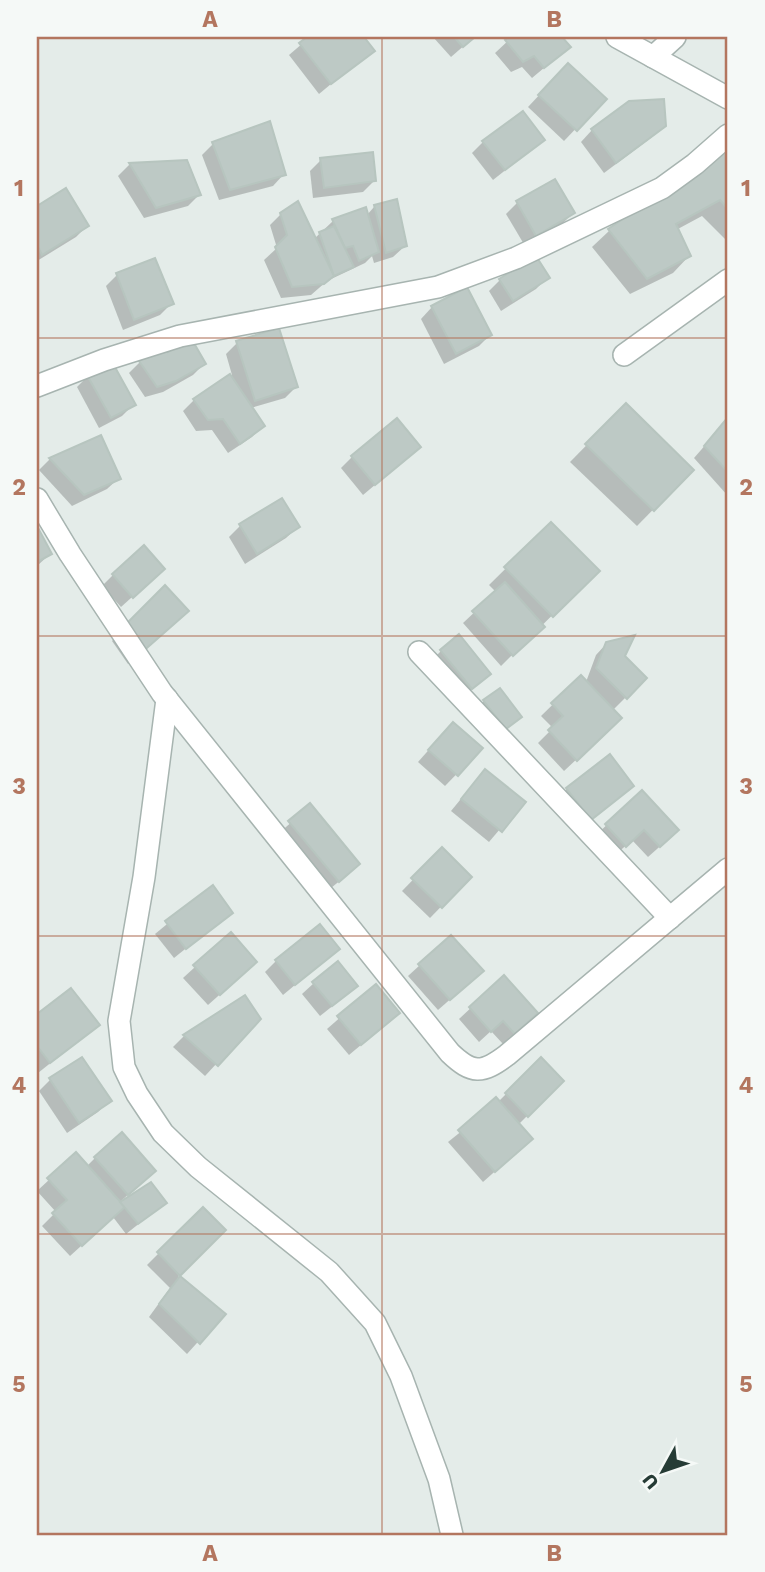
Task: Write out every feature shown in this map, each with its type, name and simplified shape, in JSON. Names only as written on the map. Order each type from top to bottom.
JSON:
[{"type":"street","points":[[617,37],[728,98]]},
{"type":"street","points":[[653,57],[676,37]]},
{"type":"street","points":[[37,386],[104,360],[180,336],[438,287],[476,275],[662,188],[728,135]]},
{"type":"street","points":[[624,355],[728,280]]},
{"type":"street","points":[[37,499],[70,554],[167,699],[450,1053],[466,1068],[477,1070],[494,1065],[728,869]]},
{"type":"street","points":[[419,652],[670,918]]},
{"type":"street","points":[[167,699],[144,877],[119,1021],[124,1067],[136,1094],[163,1133],[198,1167],[329,1272],[375,1323],[406,1389],[439,1479],[452,1535]]},
{"type":"building","points":[[307,37],[364,37],[375,51],[331,84],[299,43]]},
{"type":"building","points":[[454,37],[475,37],[463,47]]},
{"type":"building","points":[[509,37],[562,37],[571,47],[544,68],[534,56],[523,62],[505,40]]},
{"type":"building","points":[[568,63],[607,99],[577,131],[538,95]]},
{"type":"building","points":[[664,99],[666,126],[616,163],[591,129],[629,101]]},
{"type":"building","points":[[523,111],[545,140],[505,170],[482,141]]},
{"type":"building","points":[[270,121],[286,175],[230,190],[212,142]]},
{"type":"building","points":[[728,149],[728,209],[720,200],[676,224],[691,256],[647,279],[608,229]]},
{"type":"building","points":[[373,152],[376,181],[324,188],[320,158]]},
{"type":"building","points":[[187,160],[201,195],[156,208],[129,163]]},
{"type":"building","points":[[555,179],[575,213],[536,236],[516,201]]},
{"type":"building","points":[[66,188],[89,226],[42,255],[37,245],[37,206]]},
{"type":"building","points":[[397,199],[407,246],[386,253],[374,205]]},
{"type":"building","points":[[298,201],[334,276],[324,284],[292,287],[275,247],[287,235],[280,213]]},
{"type":"building","points":[[366,207],[379,252],[359,261],[353,246],[345,248],[332,219]]},
{"type":"building","points":[[334,226],[354,267],[334,276],[319,232]]},
{"type":"building","points":[[536,256],[550,278],[513,301],[499,279]]},
{"type":"building","points":[[155,258],[174,304],[134,320],[116,273]]},
{"type":"building","points":[[467,287],[492,335],[456,354],[431,306]]},
{"type":"building","points":[[279,328],[298,387],[255,401],[236,341]]},
{"type":"building","points":[[191,338],[206,364],[176,381],[157,387],[139,361],[164,342],[168,352]]},
{"type":"building","points":[[111,360],[136,405],[111,418],[87,375]]},
{"type":"building","points":[[230,374],[265,426],[240,444],[223,419],[208,420],[193,399]]},
{"type":"building","points":[[626,403],[694,470],[654,511],[585,444]]},
{"type":"building","points":[[728,417],[728,472],[704,446]]},
{"type":"building","points":[[397,418],[421,447],[375,485],[351,456]]},
{"type":"building","points":[[101,435],[121,479],[84,495],[49,458]]},
{"type":"building","points":[[282,498],[300,527],[257,554],[239,524]]},
{"type":"building","points":[[551,522],[600,571],[553,617],[504,567]]},
{"type":"building","points":[[37,526],[52,554],[37,562]]},
{"type":"building","points":[[144,545],[165,569],[133,598],[112,574]]},
{"type":"building","points":[[505,582],[545,627],[513,656],[472,611]]},
{"type":"building","points":[[165,585],[189,611],[140,654],[122,628]]},
{"type":"building","points":[[459,634],[491,674],[472,689],[440,650]]},
{"type":"building","points":[[635,635],[625,656],[647,678],[627,699],[596,668],[606,642]]},
{"type":"building","points":[[581,675],[622,718],[577,761],[548,730],[563,716],[551,703]]},
{"type":"building","points":[[500,688],[522,717],[506,729],[483,700]]},
{"type":"building","points":[[453,722],[483,748],[458,776],[428,750]]},
{"type":"building","points":[[610,754],[634,786],[591,820],[566,788]]},
{"type":"building","points":[[485,769],[526,802],[502,832],[461,799]]},
{"type":"building","points":[[642,790],[679,830],[660,847],[644,830],[626,847],[605,824]]},
{"type":"building","points":[[310,803],[360,864],[339,882],[288,821]]},
{"type":"building","points":[[442,847],[472,877],[442,908],[411,878]]},
{"type":"building","points":[[213,885],[233,913],[186,949],[165,921]]},
{"type":"building","points":[[320,924],[340,949],[295,985],[275,960]]},
{"type":"building","points":[[231,932],[257,962],[220,995],[193,965]]},
{"type":"building","points":[[451,935],[484,971],[450,1000],[418,964]]},
{"type":"building","points":[[338,961],[358,986],[332,1006],[312,982]]},
{"type":"building","points":[[504,975],[538,1013],[515,1034],[503,1021],[491,1032],[469,1007]]},
{"type":"building","points":[[376,984],[400,1013],[361,1045],[337,1016]]},
{"type":"building","points":[[71,988],[100,1025],[50,1063],[37,1046],[37,1014]]},
{"type":"building","points":[[245,995],[261,1019],[218,1066],[183,1035]]},
{"type":"building","points":[[82,1057],[112,1101],[79,1123],[49,1078]]},
{"type":"building","points":[[541,1057],[564,1081],[528,1117],[505,1093]]},
{"type":"building","points":[[496,1097],[533,1139],[495,1172],[458,1130]]},
{"type":"building","points":[[122,1132],[156,1171],[128,1195],[94,1157]]},
{"type":"building","points":[[76,1152],[125,1207],[82,1246],[52,1213],[67,1200],[47,1178]]},
{"type":"building","points":[[151,1182],[167,1203],[138,1224],[120,1202]]},
{"type":"building","points":[[203,1207],[226,1230],[180,1276],[157,1252]]},
{"type":"building","points":[[180,1276],[226,1314],[200,1344],[159,1304]]}]
